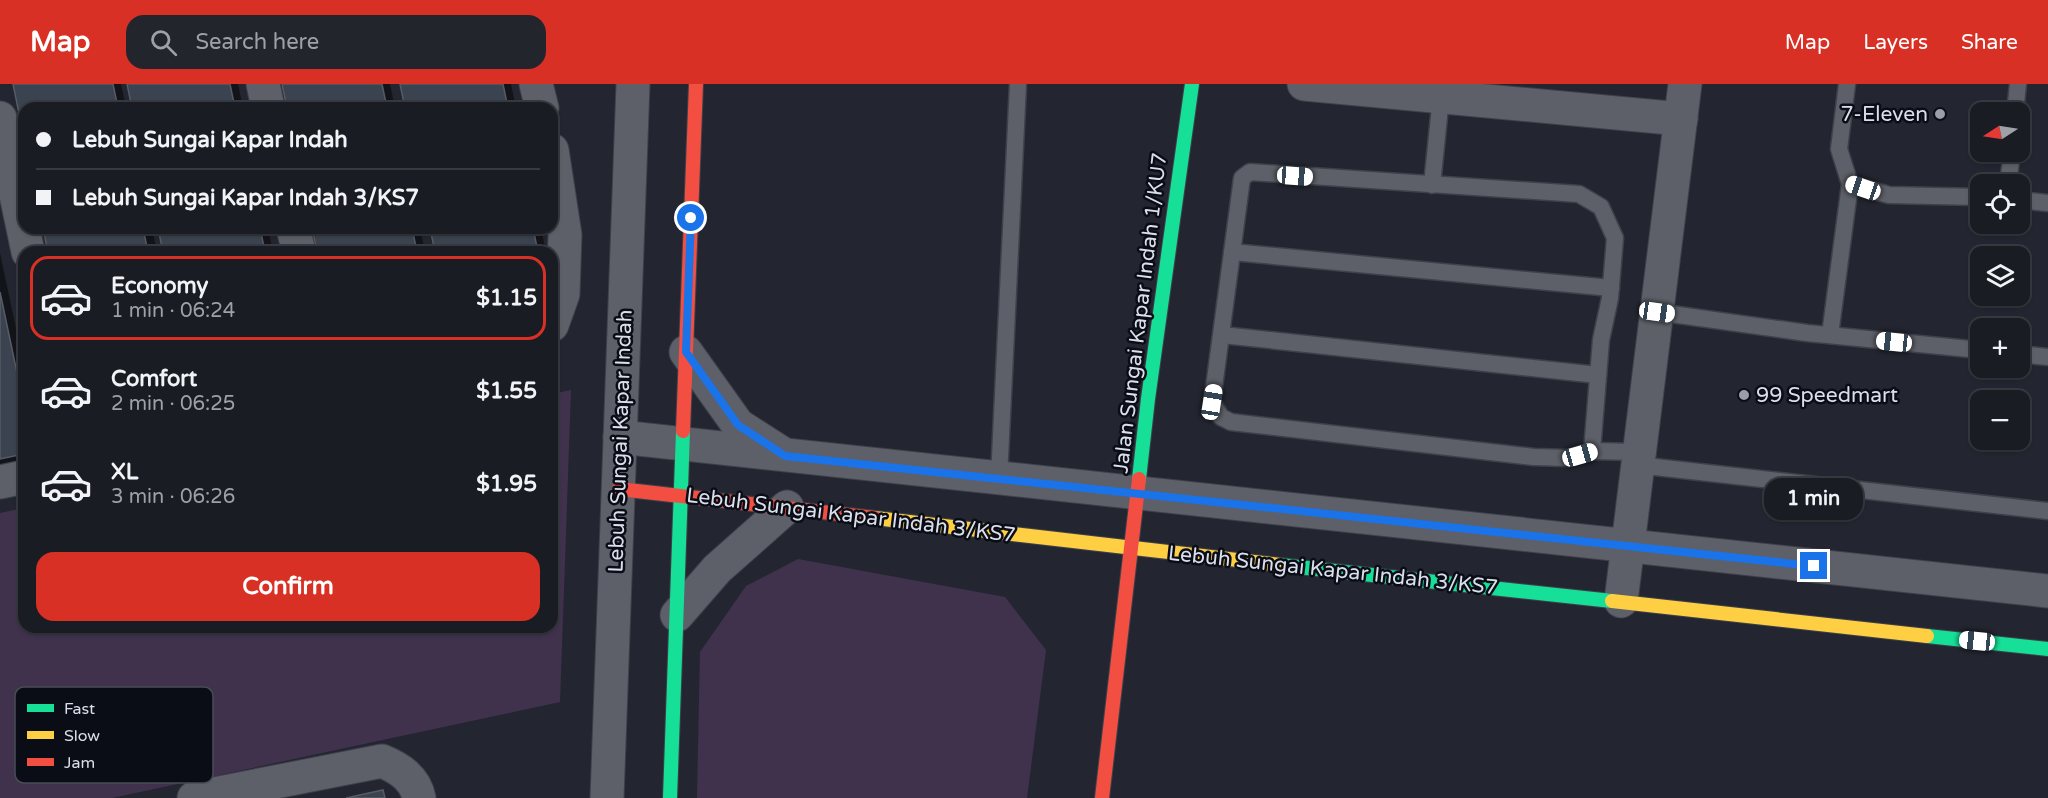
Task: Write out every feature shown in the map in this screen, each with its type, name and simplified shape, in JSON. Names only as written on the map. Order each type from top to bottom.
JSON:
[{"type":"street","points":[[263,84],[267,102]]},
{"type":"street","points":[[536,84],[540,102]]},
{"type":"street","name":"Lebuh Sungai Kapar Indah","points":[[607,798],[633,84]]},
{"type":"street","points":[[670,798],[696,84]]},
{"type":"street","name":"Jalan Sungai Kapar Indah 1/KU7","points":[[1102,798],[1148,399],[1192,84]]},
{"type":"street","points":[[1304,84],[1681,119]]},
{"type":"street","points":[[1621,601],[1685,84]]},
{"type":"street","points":[[0,118],[18,204]]},
{"type":"street","points":[[558,189],[565,235],[563,294],[558,308]]},
{"type":"street","points":[[686,352],[738,425],[785,456]]},
{"type":"street","points":[[620,437],[2048,591]]},
{"type":"street","points":[[0,482],[18,478]]},
{"type":"street","name":"Lebuh Sungai Kapar Indah 3/KS7","points":[[619,489],[1131,549],[2048,649]]},
{"type":"street","points":[[677,615],[717,569],[787,507]]},
{"type":"street","points":[[194,798],[382,761],[402,770],[418,791],[419,798]]},
{"type":"lane","points":[[999,478],[1018,84]]},
{"type":"lane","points":[[1830,335],[1850,183],[1839,149],[1847,84]]},
{"type":"lane","points":[[2016,102],[2018,84]]},
{"type":"lane","points":[[1432,185],[1441,97]]},
{"type":"lane","points":[[1592,451],[1600,340],[1611,288],[1615,238],[1601,207],[1579,194],[1250,172],[1242,178],[1212,402],[1221,417],[1231,422],[1534,457],[1568,458],[1592,451],[1638,459],[2048,511]]},
{"type":"lane","points":[[1850,183],[1889,195],[1970,197]]},
{"type":"lane","points":[[2030,201],[2048,203]]},
{"type":"lane","points":[[1232,252],[1611,288]]},
{"type":"lane","points":[[1657,312],[1830,335],[1970,349]]},
{"type":"lane","points":[[1222,335],[1598,375]]},
{"type":"lane","points":[[2030,355],[2048,357]]},
{"type":"shaded area","points":[[571,390],[560,702],[213,776],[213,687],[15,687],[15,783],[182,783],[112,798],[0,798],[0,513],[18,509],[18,633],[558,633],[558,393]]},
{"type":"shaded area","points":[[798,559],[1005,597],[1046,650],[1027,798],[697,798],[700,652],[746,586]]},
{"type":"building","points":[[13,84],[113,84],[117,102],[18,102],[18,109]]},
{"type":"building","points":[[127,84],[230,84],[234,102],[131,102]]},
{"type":"building","points":[[282,84],[382,84],[386,102],[286,102]]},
{"type":"building","points":[[400,84],[503,84],[507,102],[404,102]]},
{"type":"building","points":[[44,234],[144,234],[147,246],[47,246]]},
{"type":"building","points":[[159,234],[261,234],[264,246],[162,246]]},
{"type":"building","points":[[313,234],[413,234],[416,246],[316,246]]},
{"type":"building","points":[[431,234],[534,234],[537,246],[434,246]]},
{"type":"building","points":[[0,292],[18,378],[18,455],[0,459]]},
{"type":"building","points":[[383,790],[385,798],[346,798]]},
{"type":"traffic: fast","points":[[1139,479],[1192,84]]},
{"type":"traffic: fast","points":[[670,798],[683,431]]},
{"type":"traffic: fast","points":[[1280,565],[1612,601]]},
{"type":"traffic: fast","points":[[1927,636],[2048,649]]},
{"type":"traffic: slow","points":[[875,518],[1280,565]]},
{"type":"traffic: slow","points":[[1612,601],[1927,636]]},
{"type":"traffic: jam","points":[[683,431],[696,84]]},
{"type":"traffic: jam","points":[[1102,798],[1139,479]]},
{"type":"traffic: jam","points":[[619,489],[875,518]]},
{"type":"place","name":"7-Eleven","points":[[1940,114]]},
{"type":"place","name":"99 Speedmart","points":[[1744,395]]},
{"type":"route","points":[[691,218],[686,352],[738,425],[785,456],[1814,566]]}]
